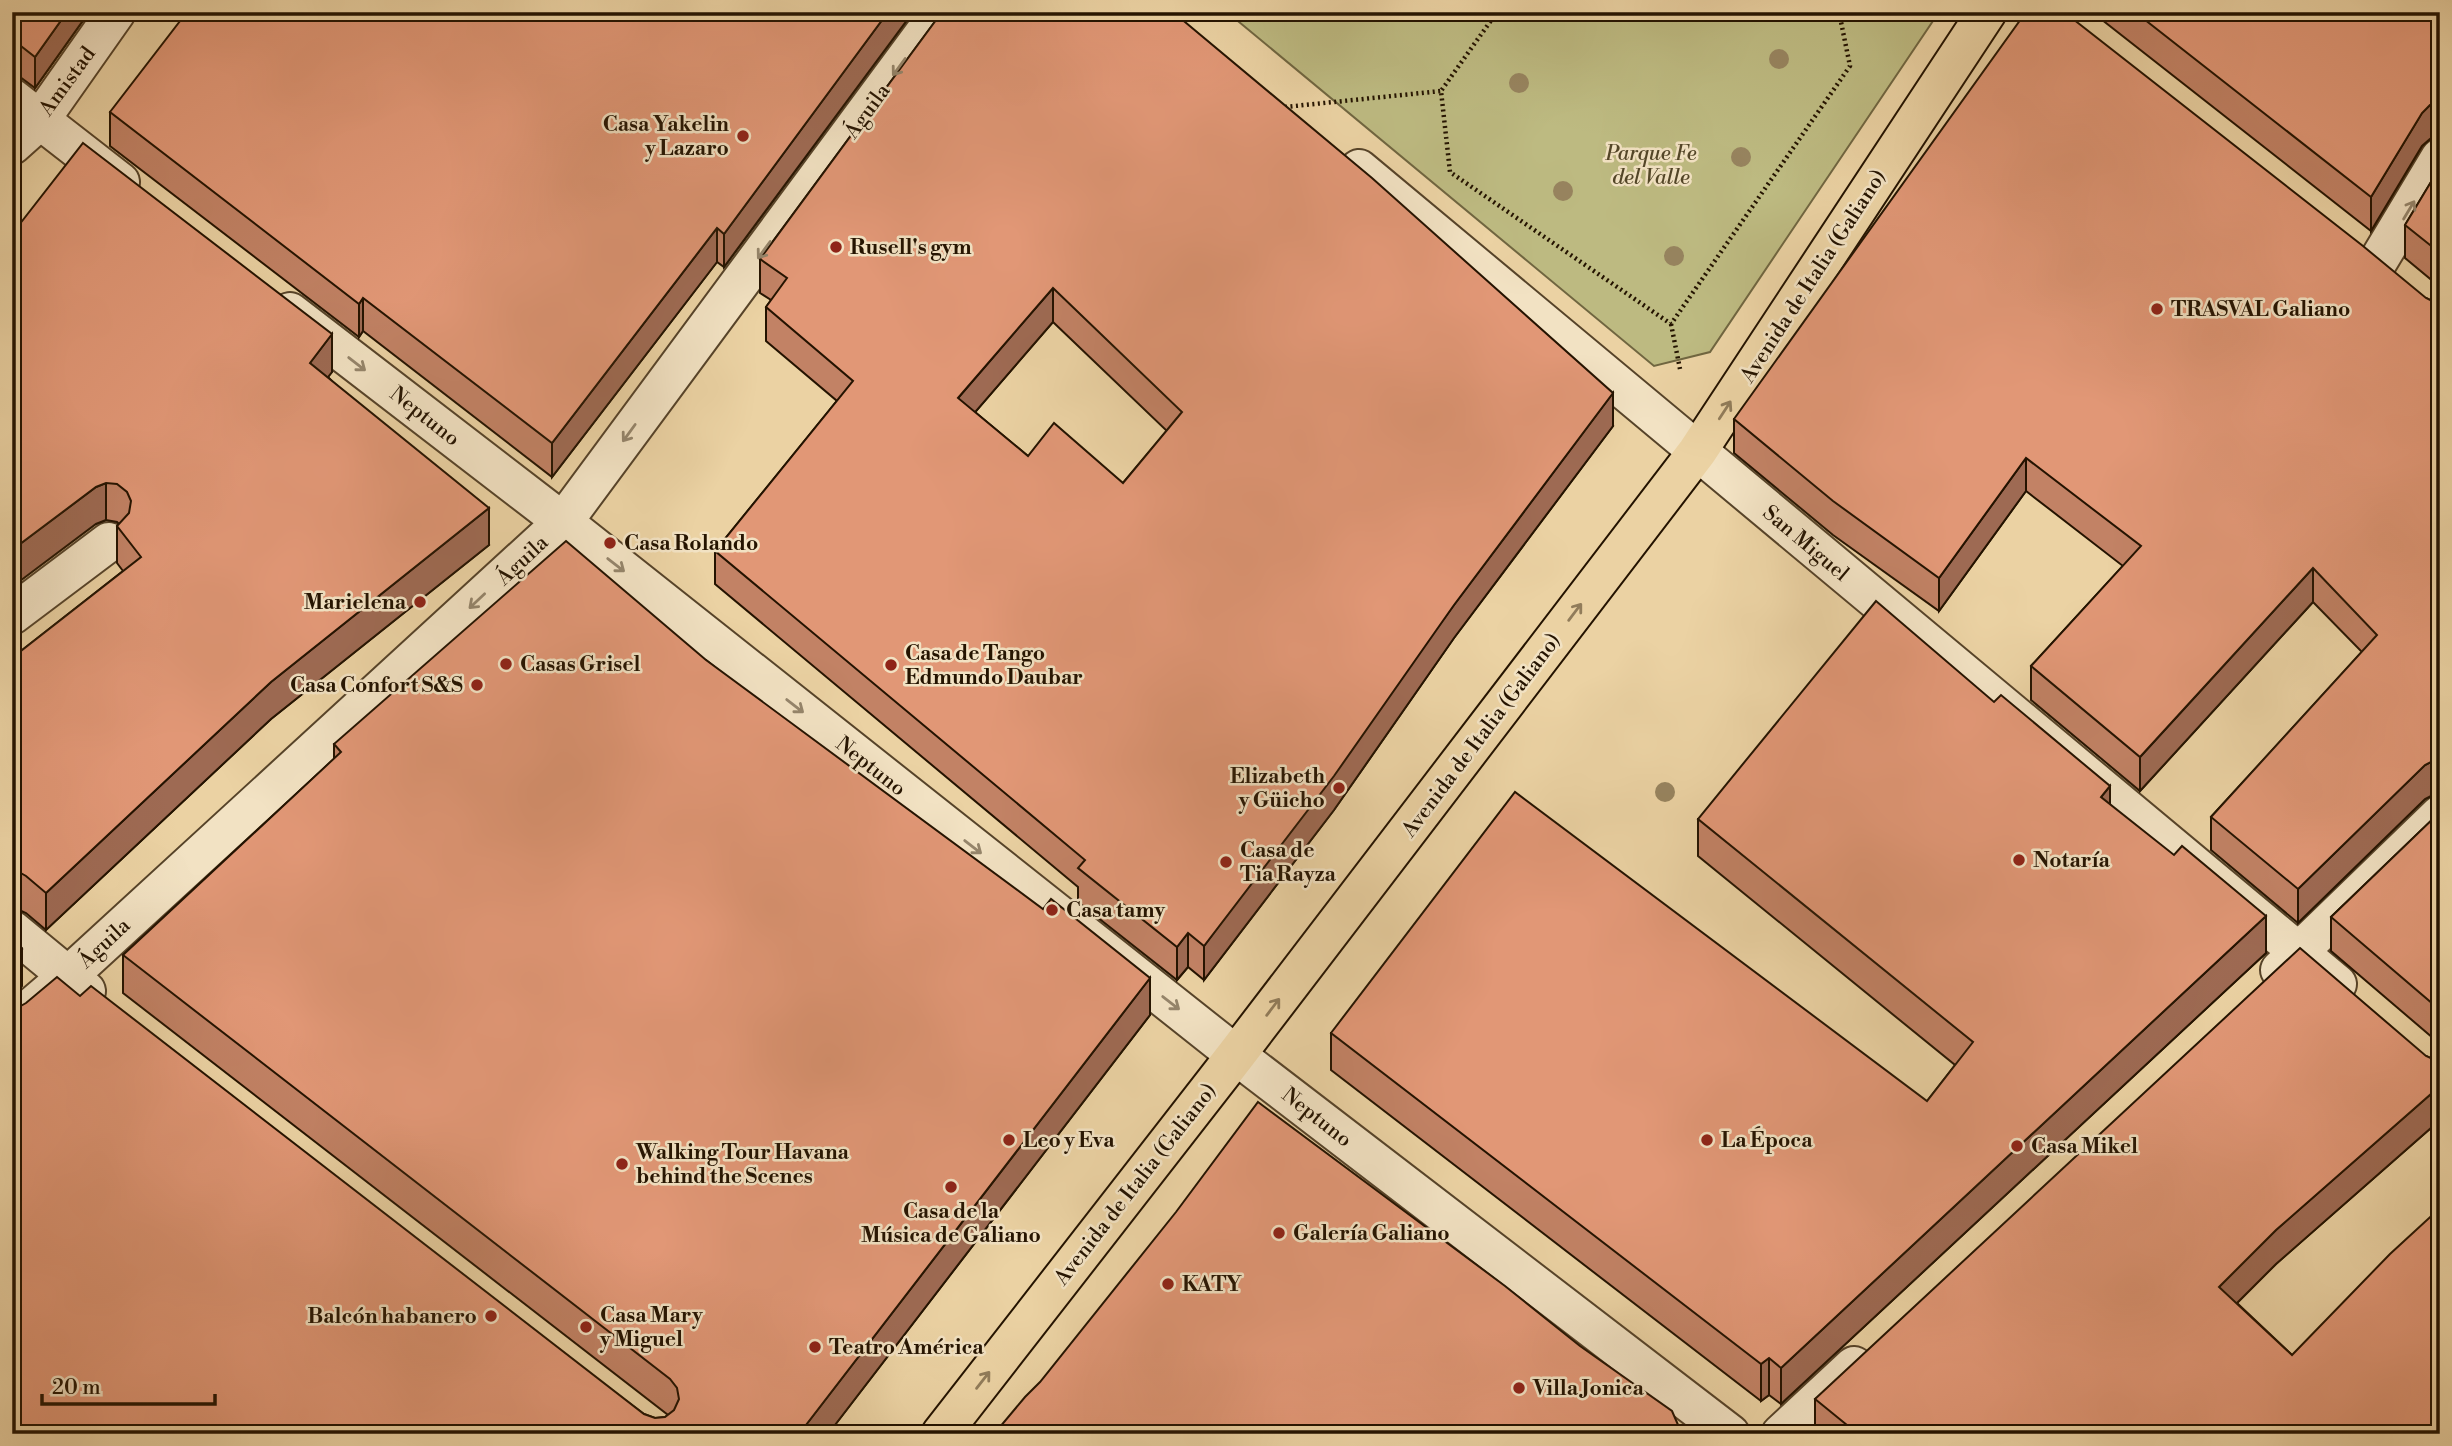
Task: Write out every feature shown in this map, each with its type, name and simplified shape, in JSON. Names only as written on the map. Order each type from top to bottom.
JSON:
[{"type":"main road","name":"Avenida de Italia (Galiano)","points":[[941,1434],[1236,1055],[1697,452],[1987,12]]},
{"type":"street","name":"Amistad","points":[[12,145],[26,109],[117,12]]},
{"type":"street","name":"Águila","points":[[12,1024],[67,977],[563,522],[940,12]]},
{"type":"street","name":"San Miguel","points":[[1284,107],[2359,1004]]},
{"type":"street","points":[[26,109],[149,204]]},
{"type":"street","points":[[2378,263],[2440,158]]},
{"type":"street","points":[[2345,238],[2409,289]]},
{"type":"street","name":"Neptuno","points":[[258,287],[563,522],[1236,1055],[1730,1434]]},
{"type":"street","points":[[12,615],[109,542]]},
{"type":"street","points":[[2258,990],[2440,815]]},
{"type":"street","points":[[12,930],[111,1011]]},
{"type":"street","points":[[1781,1434],[1883,1339]]},
{"type":"path","points":[[1497,12],[1441,90],[1450,172],[1671,324],[1850,66],[1839,12]]},
{"type":"path","points":[[1284,107],[1441,90]]},
{"type":"green space","name":"Parque Fe del Valle","points":[[1227,12],[1939,12],[1710,352],[1654,366]]},
{"type":"building","points":[[12,12],[67,12],[35,57],[12,39]]},
{"type":"building","points":[[187,12],[888,12],[724,234],[717,228],[552,443],[363,298],[359,304],[110,112]]},
{"type":"building","points":[[942,12],[1173,12],[1372,178],[1613,393],[1454,605],[1334,776],[1204,946],[1188,933],[1177,947],[1078,868],[1085,860],[715,551],[853,381],[766,307],[787,278],[760,259]],"holes":[[[1053,288],[1182,412],[1123,483],[1054,423],[1028,456],[958,398]]]},
{"type":"building","points":[[2026,12],[2064,12],[2426,298],[2440,303],[2440,760],[2425,765],[2298,889],[2211,817],[2377,635],[2313,568],[2140,757],[2031,666],[2141,546],[2026,458],[1939,578],[1833,501],[1734,419]]},
{"type":"building","points":[[2135,12],[2440,12],[2440,103],[2430,105],[2422,113],[2371,197]]},
{"type":"building","points":[[83,143],[332,334],[310,363],[489,508],[271,682],[46,893],[26,876],[17,871],[12,872],[12,658],[141,557],[117,526],[129,513],[131,501],[127,492],[117,484],[106,483],[96,487],[12,550],[12,234]]},
{"type":"building","points":[[2440,167],[2440,253],[2405,225]]},
{"type":"building","points":[[566,541],[706,660],[1043,909],[1051,899],[1150,978],[799,1434],[12,1434],[12,1008],[26,1003],[57,977],[80,996],[91,986],[644,1414],[655,1418],[665,1417],[674,1410],[679,1399],[677,1388],[670,1379],[123,955],[341,752],[334,744]]},
{"type":"building","points":[[1876,601],[1994,702],[2001,695],[2110,786],[2101,797],[2174,855],[2182,846],[2266,916],[1781,1368],[1769,1358],[1761,1364],[1331,1033],[1515,792],[1927,1101],[1973,1042],[1698,819]]},
{"type":"building","points":[[2440,812],[2440,1010],[2331,917]]},
{"type":"building","points":[[12,941],[22,949],[12,958]]},
{"type":"building","points":[[2300,948],[2426,1056],[2440,1061],[2440,1086],[2276,1230],[2219,1287],[2292,1355],[2390,1254],[2440,1208],[2440,1434],[1858,1434],[1815,1399]]},
{"type":"building","points":[[1258,1102],[1505,1286],[1580,1346],[1672,1411],[1682,1434],[994,1434],[1040,1382],[1176,1212]]},
{"type":"place","name":"Casa Yakelin y Lazaro","points":[[743,136]]},
{"type":"place","name":"Rusell's gym","points":[[836,247]]},
{"type":"place","name":"TRASVAL Galiano","points":[[2157,309]]},
{"type":"place","name":"Casa Rolando","points":[[610,543]]},
{"type":"place","name":"Marielena","points":[[420,602]]},
{"type":"place","name":"Casas Grisel","points":[[506,664]]},
{"type":"place","name":"Casa de Tango Edmundo Daubar","points":[[891,665]]},
{"type":"place","name":"Casa Confort S&S","points":[[477,685]]},
{"type":"place","name":"Elizabeth y Güicho","points":[[1339,788]]},
{"type":"place","name":"Notaría","points":[[2019,860]]},
{"type":"place","name":"Casa de Tia Rayza","points":[[1226,862]]},
{"type":"place","name":"Casa tamy","points":[[1052,910]]},
{"type":"place","name":"Leo y Eva","points":[[1009,1140]]},
{"type":"place","name":"La Época","points":[[1707,1140]]},
{"type":"place","name":"Casa Mikel","points":[[2017,1146]]},
{"type":"place","name":"Walking Tour Havana behind the Scenes","points":[[622,1164]]},
{"type":"place","name":"Casa de la Música de Galiano","points":[[951,1187]]},
{"type":"place","name":"Galería Galiano","points":[[1279,1233]]},
{"type":"place","name":"KATY","points":[[1168,1284]]},
{"type":"place","name":"Balcón habanero","points":[[491,1316]]},
{"type":"place","name":"Casa Mary y Miguel","points":[[586,1327]]},
{"type":"place","name":"Teatro América","points":[[815,1347]]},
{"type":"place","name":"Villa Jonica","points":[[1519,1388]]}]
